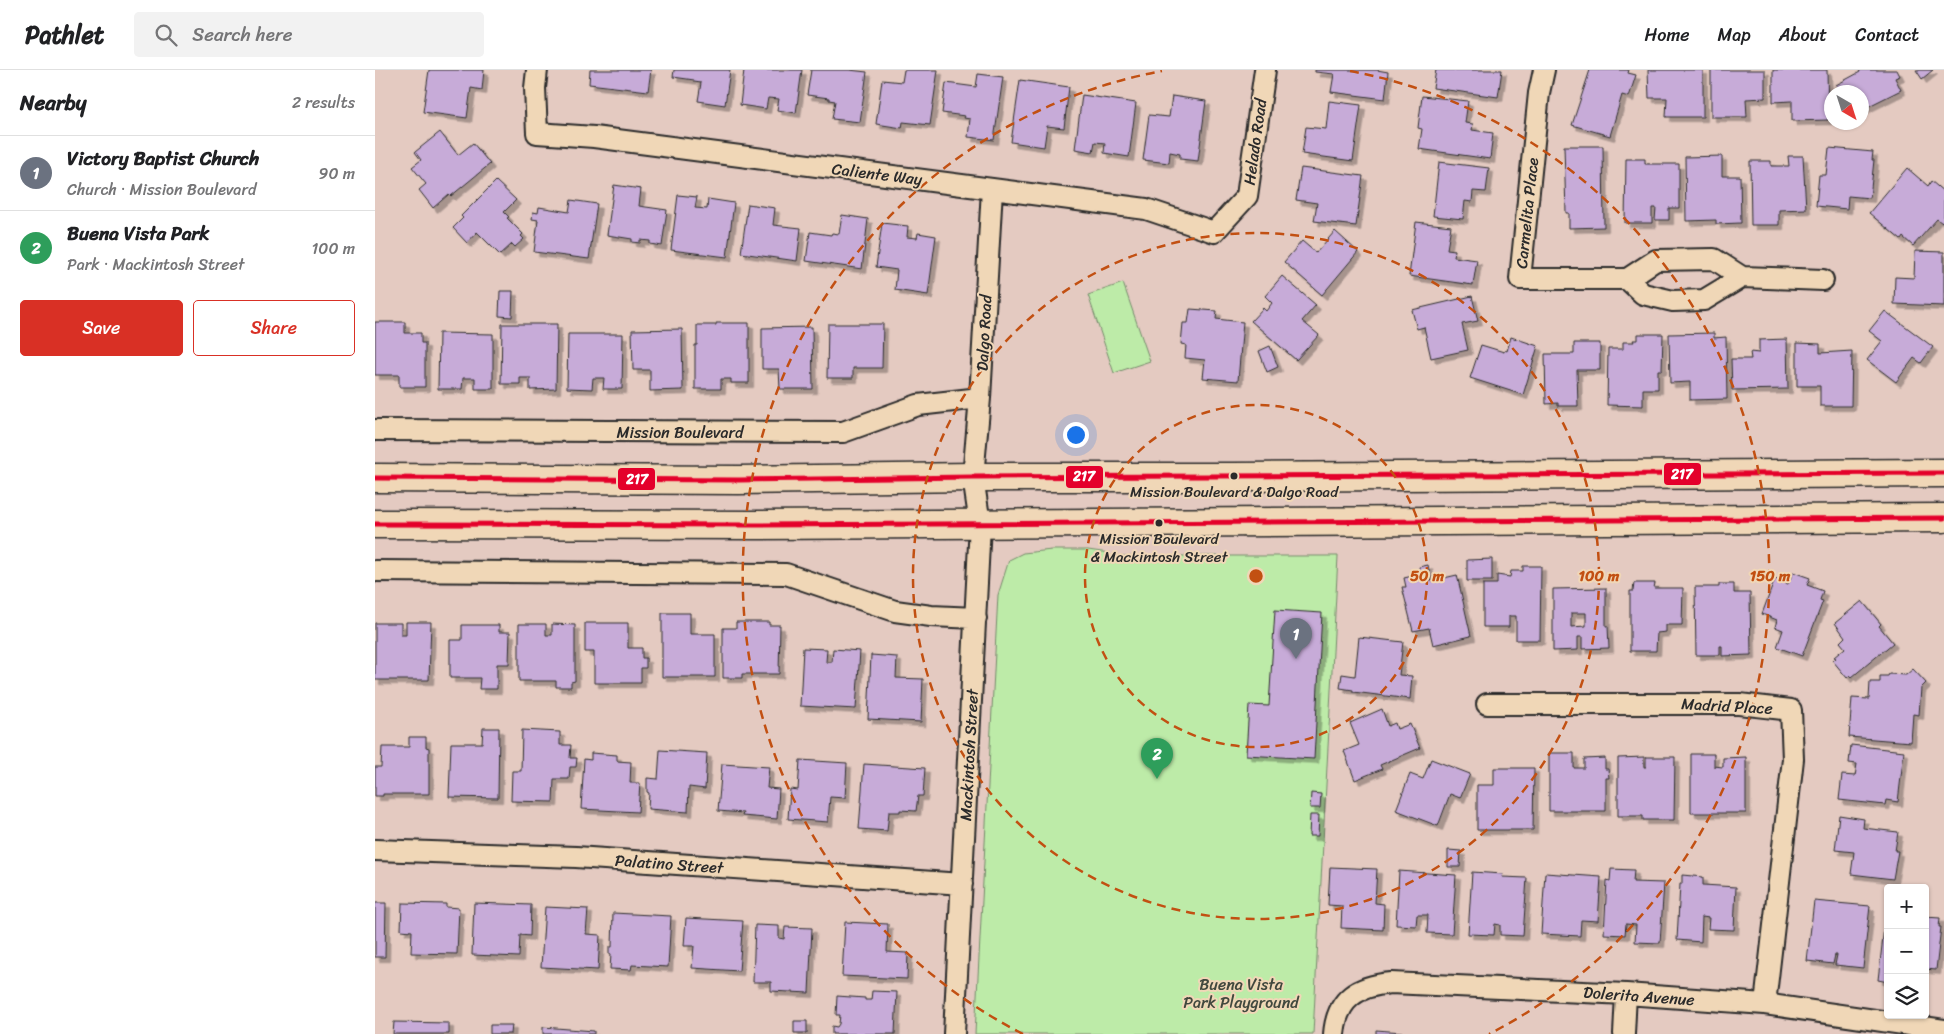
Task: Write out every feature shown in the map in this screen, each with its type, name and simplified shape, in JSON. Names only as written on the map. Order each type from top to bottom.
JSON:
[{"type":"main road","points":[[375,478],[749,480],[973,477],[1944,472]]},
{"type":"main road","points":[[375,524],[734,525],[1944,518]]},
{"type":"street","name":"Caliente Way","points":[[537,70],[535,88],[537,133],[594,137],[1146,209],[1213,232]]},
{"type":"street","name":"Helado Road","points":[[1213,232],[1247,196],[1265,70]]},
{"type":"street","name":"Carmelita Place","points":[[1544,70],[1539,93],[1520,279],[1627,279]]},
{"type":"street","name":"Dalgo Road","points":[[973,477],[980,398],[992,189]]},
{"type":"street","points":[[1742,277],[1703,300],[1673,301],[1643,294],[1627,279],[1656,260],[1714,259],[1742,277],[1823,280]]},
{"type":"street","name":"Mission Boulevard","points":[[375,430],[843,432],[918,405],[980,398]]},
{"type":"street","name":"Mackintosh Street","points":[[954,1034],[980,524],[973,477]]},
{"type":"street","points":[[375,571],[786,574],[895,611],[931,616],[976,618]]},
{"type":"street","name":"Madrid Place","points":[[1487,704],[1739,704],[1791,710],[1793,759],[1765,1004]]},
{"type":"street","name":"Palatino Street","points":[[375,850],[576,857],[962,884]]},
{"type":"street","name":"Dolerita Avenue","points":[[1334,1034],[1341,1008],[1357,991],[1372,985],[1391,983],[1626,994],[1765,1004],[1944,1030]]},
{"type":"street","points":[[1624,1034],[1626,994]]},
{"type":"green space","points":[[1123,283],[1150,361],[1114,373],[1088,295]]},
{"type":"green space","name":"Buena Vista Park Playground","points":[[1052,550],[1088,550],[1109,553],[1109,556],[1338,556],[1313,1034],[975,1034],[998,595],[1009,560],[1023,553]]},
{"type":"building","points":[[429,70],[484,70],[482,90],[471,88],[467,118],[423,112]]},
{"type":"building","points":[[590,70],[651,70],[648,91],[589,84]]},
{"type":"building","points":[[674,70],[730,70],[725,105],[698,101],[701,83],[673,77]]},
{"type":"building","points":[[744,70],[802,70],[796,113],[777,110],[779,99],[768,98],[766,109],[740,105]]},
{"type":"building","points":[[811,70],[867,72],[860,122],[832,119],[835,101],[829,100],[829,98],[807,95]]},
{"type":"building","points":[[904,70],[938,70],[930,125],[903,122],[902,128],[876,124],[882,80],[902,82]]},
{"type":"building","points":[[1315,70],[1377,70],[1388,72],[1385,99],[1331,92],[1334,74],[1315,72]]},
{"type":"building","points":[[1436,70],[1502,70],[1498,97],[1433,88]]},
{"type":"building","points":[[1590,70],[1629,70],[1628,73],[1636,75],[1629,97],[1622,95],[1610,136],[1572,125]]},
{"type":"building","points":[[1648,70],[1703,70],[1703,117],[1666,117],[1667,98],[1649,98]]},
{"type":"building","points":[[1711,70],[1765,70],[1765,98],[1746,99],[1747,117],[1711,117]]},
{"type":"building","points":[[1773,70],[1827,70],[1827,85],[1824,85],[1824,120],[1792,121],[1792,101],[1773,102]]},
{"type":"building","points":[[1859,70],[1897,70],[1900,76],[1895,78],[1901,90],[1869,106],[1869,85],[1836,85],[1860,72]]},
{"type":"building","points":[[1916,70],[1933,70],[1922,79]]},
{"type":"building","points":[[978,74],[1003,77],[994,140],[968,137],[970,119],[964,118],[965,116],[942,113],[946,83],[976,87]]},
{"type":"building","points":[[1020,80],[1069,87],[1064,128],[1047,126],[1044,147],[1011,142]]},
{"type":"building","points":[[1082,95],[1136,103],[1129,157],[1104,153],[1105,143],[1095,142],[1093,152],[1075,149]]},
{"type":"building","points":[[1172,96],[1206,101],[1198,161],[1180,159],[1180,154],[1170,152],[1169,163],[1143,160],[1149,115],[1169,117]]},
{"type":"building","points":[[1422,96],[1468,101],[1465,123],[1473,124],[1472,130],[1493,133],[1490,159],[1419,149],[1422,129],[1418,128]]},
{"type":"building","points":[[1329,101],[1361,105],[1353,161],[1302,154],[1306,127],[1326,129]]},
{"type":"building","points":[[440,132],[458,155],[473,143],[490,164],[433,208],[419,190],[426,184],[412,167],[421,160],[415,152]]},
{"type":"building","points":[[1564,146],[1603,146],[1604,227],[1569,228],[1569,213],[1566,213]]},
{"type":"building","points":[[1829,148],[1873,152],[1872,160],[1874,160],[1870,198],[1848,196],[1847,209],[1816,206],[1819,175],[1826,175]]},
{"type":"building","points":[[1722,156],[1722,176],[1740,176],[1741,223],[1716,224],[1716,220],[1686,221],[1685,157]]},
{"type":"building","points":[[1788,156],[1803,156],[1806,209],[1779,210],[1779,225],[1751,225],[1750,161],[1771,161],[1771,166],[1789,166]]},
{"type":"building","points":[[1626,159],[1645,159],[1645,164],[1679,164],[1679,208],[1669,208],[1669,220],[1655,220],[1656,208],[1652,208],[1652,223],[1625,223]]},
{"type":"building","points":[[1439,162],[1489,168],[1486,192],[1473,191],[1472,202],[1465,201],[1463,219],[1433,216]]},
{"type":"building","points":[[1301,168],[1363,176],[1356,226],[1314,221],[1317,203],[1296,200]]},
{"type":"building","points":[[1907,168],[1928,186],[1931,181],[1944,192],[1944,220],[1942,223],[1937,219],[1913,246],[1903,237],[1901,240],[1869,213]]},
{"type":"building","points":[[496,181],[516,200],[504,212],[509,217],[507,218],[523,234],[521,236],[524,239],[515,247],[512,244],[500,255],[477,232],[467,243],[453,228],[463,218],[461,216]]},
{"type":"building","points":[[614,185],[641,189],[639,206],[667,210],[662,246],[650,244],[650,241],[640,240],[640,243],[632,242],[632,239],[607,235]]},
{"type":"building","points":[[678,195],[697,197],[695,208],[707,209],[708,199],[734,203],[727,257],[671,250]]},
{"type":"building","points":[[571,200],[597,204],[589,259],[534,252],[538,220],[532,219],[533,212],[538,213],[539,207],[569,212]]},
{"type":"building","points":[[748,204],[775,208],[773,225],[801,228],[797,261],[741,253]]},
{"type":"building","points":[[842,215],[868,219],[862,269],[806,261],[810,232],[831,235],[832,233],[839,234]]},
{"type":"building","points":[[1416,222],[1451,226],[1447,249],[1455,250],[1454,257],[1477,260],[1473,285],[1409,276]]},
{"type":"building","points":[[882,223],[908,226],[907,237],[917,238],[918,233],[936,236],[928,295],[895,290],[897,270],[876,267]]},
{"type":"building","points":[[1335,231],[1358,252],[1322,295],[1284,262],[1302,241],[1316,253]]},
{"type":"building","points":[[1915,251],[1944,252],[1944,306],[1894,304],[1895,277],[1914,278]]},
{"type":"building","points":[[1282,276],[1316,305],[1302,321],[1319,335],[1296,360],[1251,321],[1263,308],[1266,311],[1272,303],[1265,296]]},
{"type":"building","points":[[500,291],[513,291],[512,317],[499,316]]},
{"type":"building","points":[[1472,296],[1478,321],[1462,324],[1468,350],[1431,358],[1424,327],[1417,329],[1412,310]]},
{"type":"building","points":[[1190,309],[1217,311],[1216,319],[1243,322],[1238,381],[1203,378],[1205,360],[1185,358],[1186,345],[1181,344],[1183,323],[1188,323]]},
{"type":"building","points":[[1885,311],[1933,347],[1921,363],[1914,358],[1896,382],[1867,360],[1882,341],[1869,331]]},
{"type":"building","points":[[375,322],[405,322],[405,333],[421,333],[421,343],[425,343],[425,387],[399,387],[399,375],[375,375]]},
{"type":"building","points":[[716,323],[749,323],[749,383],[731,383],[731,379],[721,379],[721,389],[695,389],[697,325],[716,325]]},
{"type":"building","points":[[502,324],[557,324],[556,389],[530,390],[530,378],[520,378],[520,384],[501,384]]},
{"type":"building","points":[[828,324],[883,324],[882,368],[853,368],[853,378],[827,378]]},
{"type":"building","points":[[812,327],[813,389],[780,389],[779,369],[762,369],[762,328]]},
{"type":"building","points":[[682,329],[683,390],[650,391],[650,370],[633,370],[632,330]]},
{"type":"building","points":[[439,333],[493,334],[493,389],[475,389],[475,378],[463,378],[462,389],[438,389]]},
{"type":"building","points":[[1714,333],[1714,338],[1726,337],[1727,399],[1690,400],[1690,382],[1670,383],[1669,334]]},
{"type":"building","points":[[568,334],[623,334],[622,389],[603,389],[604,378],[593,378],[592,389],[567,388]]},
{"type":"building","points":[[1638,334],[1663,334],[1662,370],[1658,370],[1658,389],[1643,389],[1643,406],[1607,405],[1608,349],[1623,349],[1623,342],[1638,340]]},
{"type":"building","points":[[1511,337],[1538,346],[1523,395],[1470,378],[1481,345],[1504,352],[1505,350],[1507,351]]},
{"type":"building","points":[[1787,339],[1788,389],[1732,390],[1731,359],[1751,359],[1750,352],[1759,353],[1759,340]]},
{"type":"building","points":[[1574,343],[1600,343],[1600,370],[1577,370],[1578,406],[1558,406],[1558,403],[1546,404],[1545,354],[1574,354]]},
{"type":"building","points":[[1797,343],[1820,344],[1820,353],[1852,351],[1851,406],[1820,406],[1820,386],[1797,386]]},
{"type":"building","points":[[1270,346],[1278,367],[1267,372],[1259,351]]},
{"type":"building","points":[[1492,559],[1492,581],[1467,581],[1467,560]]},
{"type":"building","points":[[1428,565],[1431,581],[1457,575],[1471,636],[1433,645],[1429,628],[1413,631],[1402,587],[1406,587],[1404,578],[1421,574],[1419,567]]},
{"type":"building","points":[[1523,566],[1541,566],[1540,640],[1516,640],[1516,616],[1509,616],[1509,627],[1483,627],[1483,584],[1497,584],[1497,575],[1510,577],[1511,571],[1523,571]]},
{"type":"building","points":[[1793,572],[1810,578],[1807,585],[1823,591],[1820,600],[1823,601],[1802,656],[1777,647],[1783,630],[1775,627],[1777,620],[1762,614],[1775,579],[1788,584]]},
{"type":"building","points":[[1634,583],[1655,583],[1654,588],[1683,588],[1682,625],[1666,625],[1666,632],[1657,633],[1656,651],[1630,651],[1630,591],[1633,591]]},
{"type":"building","points":[[1719,584],[1734,584],[1734,593],[1750,593],[1751,655],[1722,656],[1722,646],[1720,646],[1720,655],[1696,655],[1695,587],[1719,587]]},
{"type":"building","points":[[1606,588],[1606,626],[1608,626],[1609,648],[1582,649],[1582,637],[1578,637],[1578,650],[1553,651],[1553,589]],"holes":[[[1571,613],[1586,613],[1586,626],[1571,627]]]},
{"type":"building","points":[[1862,601],[1881,624],[1879,626],[1893,643],[1852,677],[1850,675],[1847,678],[1833,661],[1836,658],[1834,657],[1845,648],[1840,642],[1845,637],[1835,623]]},
{"type":"building","points":[[1275,610],[1322,613],[1314,759],[1246,755],[1249,705],[1269,706]]},
{"type":"building","points":[[662,613],[690,613],[690,634],[715,634],[715,677],[662,677]]},
{"type":"building","points":[[406,622],[431,622],[429,680],[375,680],[375,623],[401,623],[401,635],[406,635]]},
{"type":"building","points":[[736,622],[769,622],[769,625],[780,625],[779,674],[742,674],[742,678],[723,678],[723,628],[736,628]]},
{"type":"building","points":[[585,623],[628,623],[628,648],[642,648],[642,658],[646,658],[646,668],[641,668],[641,683],[594,683],[594,652],[585,652]]},
{"type":"building","points":[[519,624],[546,624],[546,635],[552,635],[552,624],[575,625],[575,681],[571,682],[571,687],[556,687],[556,681],[519,681]]},
{"type":"building","points":[[462,625],[499,625],[499,632],[510,632],[509,664],[497,664],[497,689],[479,689],[480,678],[450,678],[450,640],[462,640]]},
{"type":"building","points":[[1359,637],[1403,642],[1399,675],[1412,676],[1410,699],[1353,692],[1353,690],[1340,688],[1342,674],[1355,676]]},
{"type":"building","points":[[803,648],[827,649],[826,662],[832,662],[833,649],[860,651],[856,709],[800,706]]},
{"type":"building","points":[[871,655],[897,657],[896,678],[923,679],[921,722],[868,719]]},
{"type":"building","points":[[1913,669],[1926,683],[1921,688],[1919,715],[1913,714],[1911,742],[1849,737],[1852,698],[1869,699],[1870,682],[1880,682],[1880,676],[1888,676],[1889,674],[1906,675]]},
{"type":"building","points":[[1382,709],[1388,726],[1395,723],[1397,729],[1410,724],[1420,748],[1380,765],[1382,769],[1355,780],[1344,751],[1359,745],[1350,723]]},
{"type":"building","points":[[483,728],[499,728],[498,798],[449,797],[451,743],[482,743]]},
{"type":"building","points":[[522,730],[560,732],[560,745],[571,745],[570,758],[577,758],[576,767],[570,767],[569,779],[554,779],[553,802],[511,801],[512,771],[521,771]]},
{"type":"building","points":[[409,737],[426,737],[426,747],[429,748],[429,794],[383,794],[383,796],[375,796],[375,767],[381,767],[382,747],[409,747]]},
{"type":"building","points":[[1851,745],[1904,751],[1898,802],[1886,800],[1885,805],[1839,800],[1842,775],[1855,776],[1857,764],[1849,763]]},
{"type":"building","points":[[660,750],[707,753],[705,789],[689,787],[688,812],[648,809],[649,793],[647,792],[647,778],[658,779]]},
{"type":"building","points":[[591,753],[617,755],[617,761],[631,762],[630,783],[640,783],[638,812],[581,809],[584,759],[591,760]]},
{"type":"building","points":[[1549,753],[1574,753],[1574,768],[1584,768],[1584,759],[1605,758],[1605,769],[1608,769],[1609,778],[1606,778],[1606,811],[1549,811]]},
{"type":"building","points":[[1691,754],[1714,754],[1714,766],[1723,767],[1723,758],[1746,757],[1746,813],[1691,813]]},
{"type":"building","points":[[1644,757],[1644,767],[1646,767],[1646,757],[1675,757],[1674,820],[1643,820],[1643,816],[1618,816],[1618,758]]},
{"type":"building","points":[[1431,759],[1470,774],[1460,798],[1450,794],[1438,826],[1396,810],[1410,774],[1423,779]]},
{"type":"building","points":[[800,760],[847,763],[845,798],[830,797],[828,822],[788,819],[790,789],[798,790]]},
{"type":"building","points":[[722,764],[769,767],[767,788],[779,789],[777,819],[742,816],[743,813],[718,811]]},
{"type":"building","points":[[864,764],[925,768],[923,796],[918,796],[916,811],[900,810],[900,812],[889,812],[887,831],[859,829]]},
{"type":"building","points":[[1494,768],[1534,768],[1533,830],[1477,830],[1477,785],[1494,785]]},
{"type":"building","points":[[1311,793],[1321,794],[1320,808],[1310,808]]},
{"type":"building","points":[[1310,815],[1319,815],[1318,836],[1309,836]]},
{"type":"building","points":[[1839,815],[1864,819],[1863,828],[1898,832],[1895,851],[1898,851],[1893,879],[1851,874],[1854,852],[1835,850]]},
{"type":"building","points":[[1448,850],[1461,851],[1460,867],[1448,867]]},
{"type":"building","points":[[1330,867],[1377,869],[1375,903],[1384,904],[1383,930],[1341,928],[1342,906],[1328,905]]},
{"type":"building","points":[[1611,869],[1634,870],[1633,882],[1664,883],[1660,943],[1635,942],[1636,925],[1626,924],[1625,935],[1604,934],[1607,880],[1610,881]]},
{"type":"building","points":[[1399,871],[1456,875],[1452,934],[1427,933],[1428,915],[1417,915],[1416,926],[1396,925]]},
{"type":"building","points":[[1472,872],[1503,874],[1502,877],[1527,878],[1523,936],[1500,935],[1500,925],[1495,924],[1494,935],[1468,934]]},
{"type":"building","points":[[1545,873],[1601,877],[1598,921],[1581,920],[1580,936],[1541,934]]},
{"type":"building","points":[[1682,875],[1703,877],[1703,885],[1736,887],[1734,930],[1708,929],[1709,918],[1702,917],[1701,942],[1677,940]]},
{"type":"building","points":[[1814,901],[1870,906],[1863,968],[1835,965],[1837,955],[1835,955],[1833,964],[1807,961]]},
{"type":"building","points":[[375,903],[386,903],[385,957],[375,957]]},
{"type":"building","points":[[402,903],[446,904],[446,907],[459,908],[457,954],[411,953],[412,931],[401,930]]},
{"type":"building","points":[[474,903],[531,905],[530,936],[520,935],[519,957],[472,955]]},
{"type":"building","points":[[545,907],[588,909],[586,934],[600,935],[598,970],[541,967]]},
{"type":"building","points":[[613,913],[671,916],[668,967],[632,965],[631,970],[610,969],[611,954],[609,954],[609,947],[612,947]]},
{"type":"building","points":[[1929,917],[1940,918],[1939,927],[1941,927],[1936,970],[1929,969]]},
{"type":"building","points":[[686,918],[743,921],[739,971],[692,968],[694,946],[684,946]]},
{"type":"building","points":[[845,922],[888,924],[887,952],[908,953],[907,979],[842,976]]},
{"type":"building","points":[[755,925],[779,926],[779,938],[784,939],[785,927],[812,928],[809,993],[771,991],[771,982],[753,982]]},
{"type":"building","points":[[1884,929],[1884,981],[1878,980]]},
{"type":"building","points":[[872,991],[897,992],[895,1034],[832,1034],[832,1026],[837,1027],[839,1024],[840,1015],[836,1015],[837,996],[871,1000]]},
{"type":"building","points":[[794,1021],[807,1021],[807,1033],[794,1033]]},
{"type":"building","points":[[394,1022],[449,1023],[449,1034],[393,1034]]},
{"type":"building","points":[[490,1025],[512,1025],[511,1034],[490,1034]]},
{"type":"building","points":[[543,1027],[594,1031],[594,1034],[543,1034]]},
{"type":"building","points":[[1376,1030],[1402,1032],[1402,1034],[1376,1034]]},
{"type":"transit line","name":"217","points":[[375,478],[739,480],[973,477],[1944,473]]},
{"type":"transit line","name":"217","points":[[375,524],[754,525],[1944,518]]},
{"type":"place","name":"Mission Boulevard & Dalgo Road","points":[[1234,476]]},
{"type":"place","name":"Mission Boulevard & Mackintosh Street","points":[[1159,523]]},
{"type":"place","name":"Victory Baptist Church","points":[[1296,659]]},
{"type":"place","name":"Buena Vista Park","points":[[1157,779]]}]
